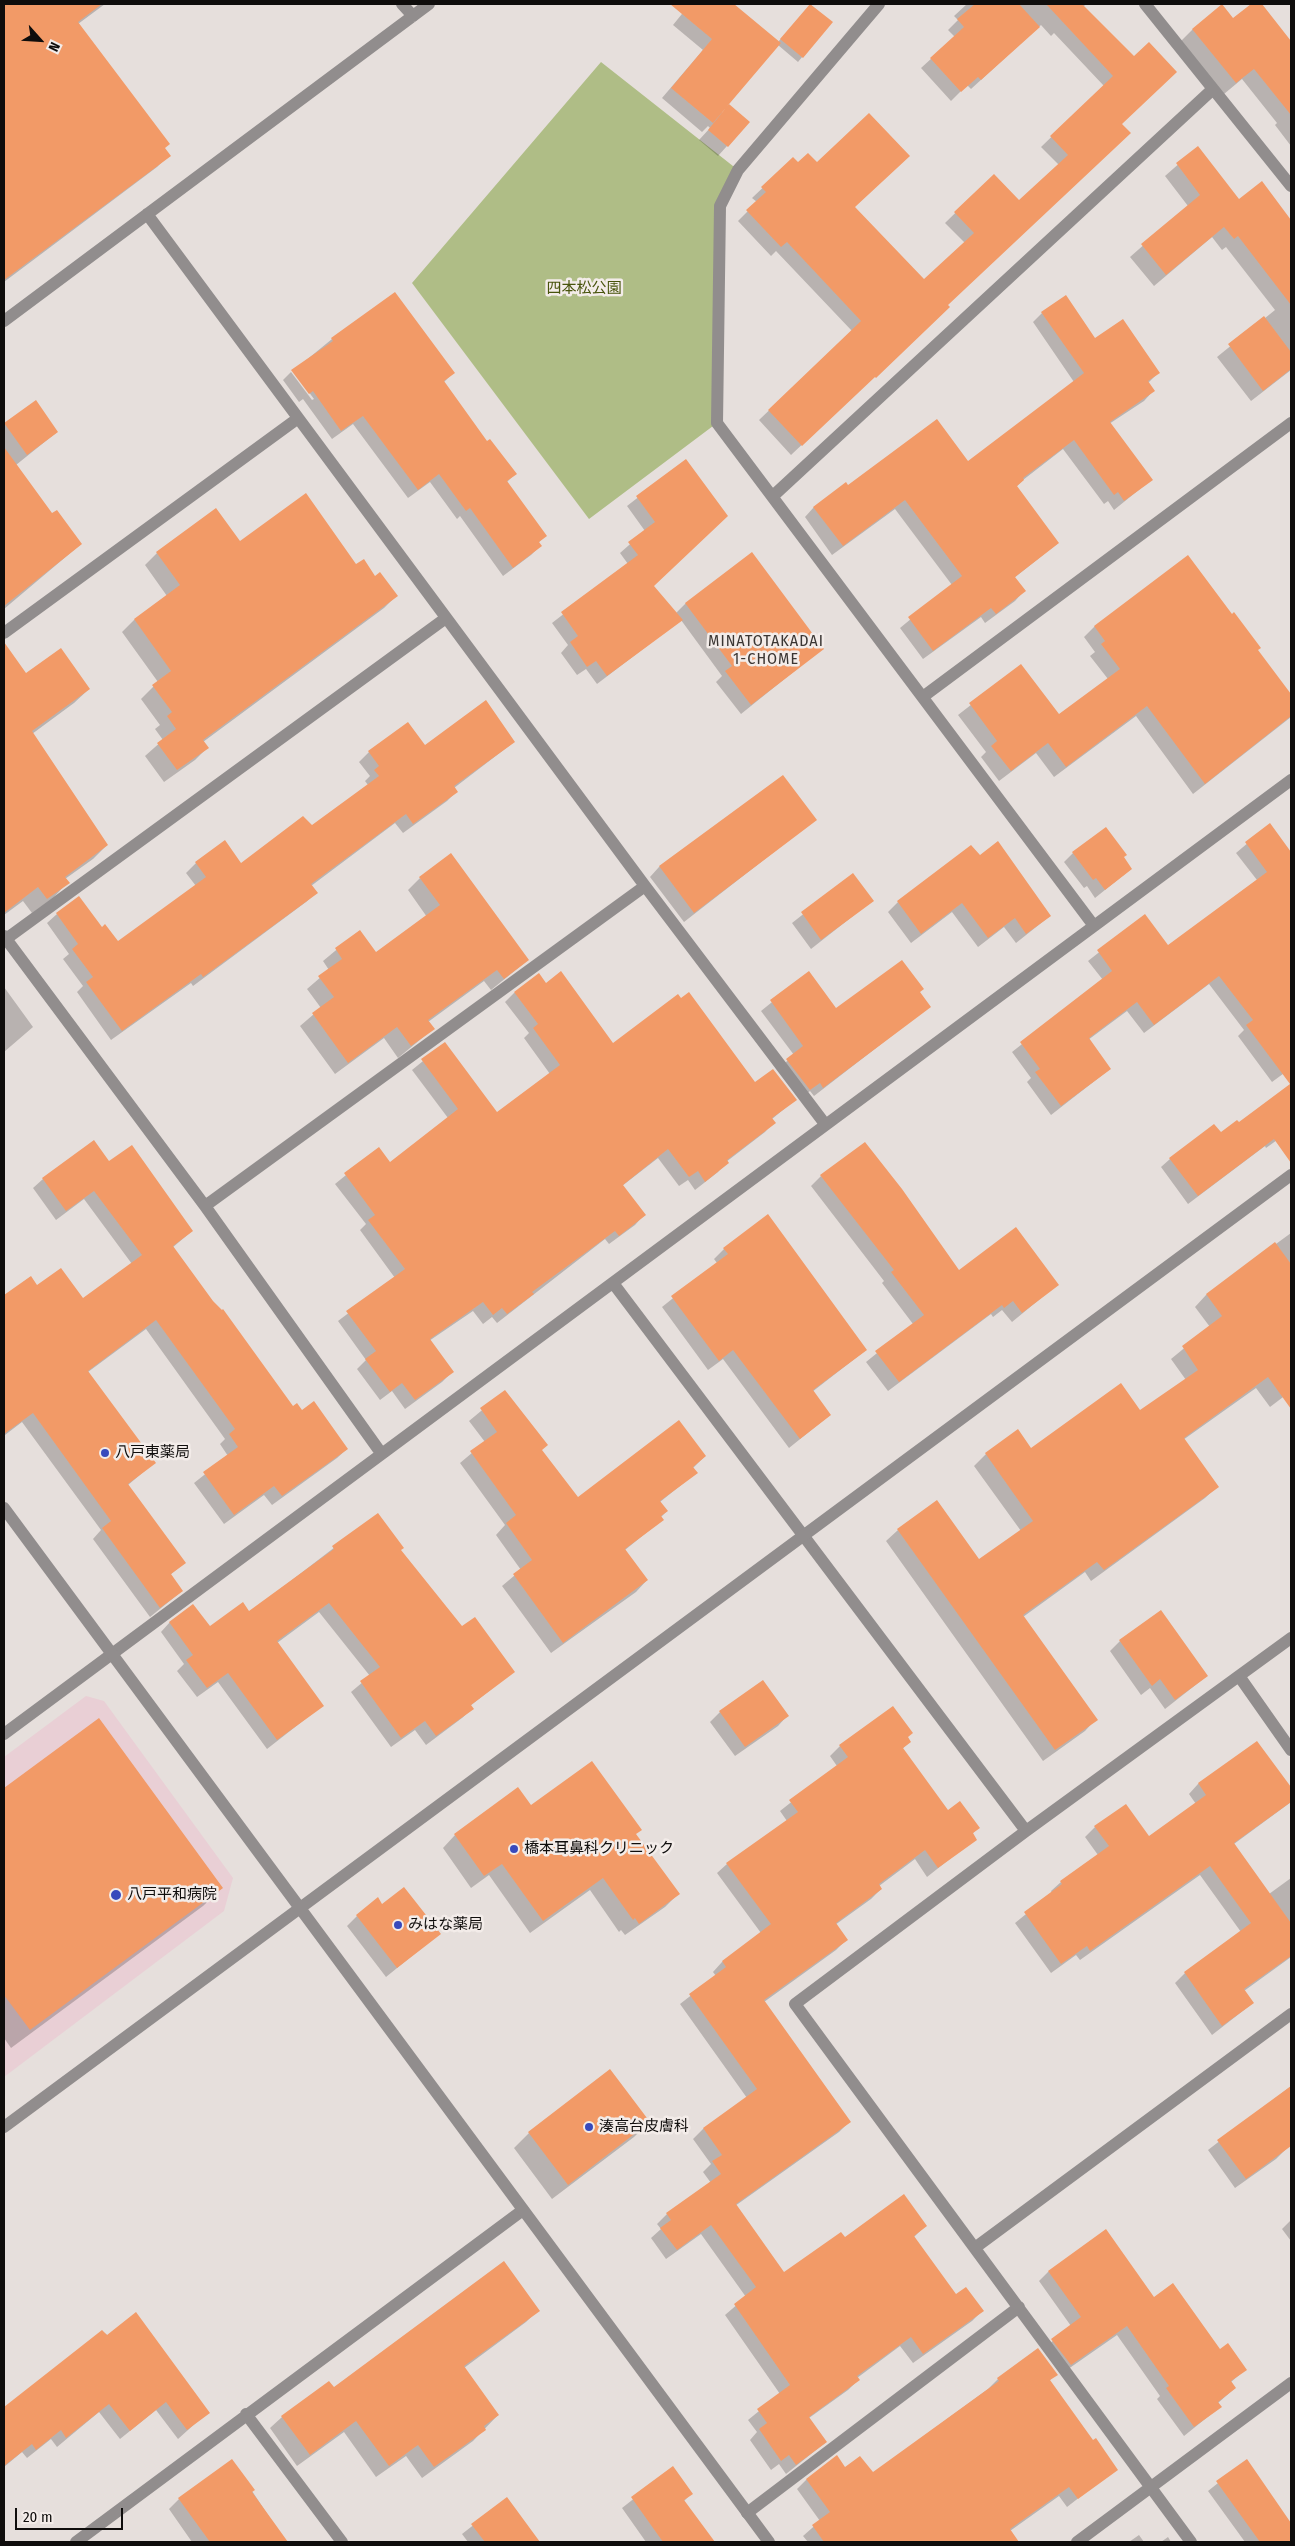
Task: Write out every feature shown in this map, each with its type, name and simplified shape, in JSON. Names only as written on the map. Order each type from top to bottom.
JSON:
[{"type":"street","points":[[402,4],[413,16]]},
{"type":"street","points":[[4,321],[429,4]]},
{"type":"street","points":[[879,4],[738,170],[720,206],[717,423],[924,696],[1094,926]]},
{"type":"street","points":[[1145,4],[1291,186]]},
{"type":"street","points":[[773,496],[1212,89]]},
{"type":"street","points":[[147,214],[297,419],[825,1124]]},
{"type":"street","points":[[4,633],[297,419]]},
{"type":"street","points":[[924,696],[1291,423]]},
{"type":"street","points":[[381,1453],[205,1206],[5,937],[446,618]]},
{"type":"street","points":[[4,1734],[1291,780]]},
{"type":"street","points":[[205,1206],[645,886]]},
{"type":"street","points":[[4,2127],[1291,1175]]},
{"type":"street","points":[[613,1283],[1026,1831]]},
{"type":"street","points":[[4,1508],[769,2542]]},
{"type":"street","points":[[1191,2542],[976,2247],[885,2128],[795,2004],[1026,1831],[1291,1638]]},
{"type":"street","points":[[1238,1676],[1291,1750]]},
{"type":"street","points":[[976,2247],[1291,2014]]},
{"type":"street","points":[[76,2542],[523,2210]]},
{"type":"street","points":[[747,2513],[1019,2307]]},
{"type":"street","points":[[1077,2542],[1291,2384]]},
{"type":"street","points":[[246,2414],[342,2542]]},
{"type":"shaded area","name":"八戸平和病院","points":[[86,1696],[104,1701],[233,1878],[224,1911],[4,2077],[4,1757]]},
{"type":"green space","name":"四本松公園","points":[[601,62],[738,170],[720,206],[717,423],[589,519],[412,283]]},
{"type":"building","points":[[4,4],[102,4],[78,22],[170,144],[165,148],[171,156],[4,280]]},
{"type":"building","points":[[670,4],[734,4],[781,43],[713,123],[671,88],[712,39]]},
{"type":"building","points":[[810,4],[833,22],[803,58],[780,39]]},
{"type":"building","points":[[975,4],[1019,4],[1040,27],[981,80],[978,77],[961,92],[930,58],[964,27],[957,19]]},
{"type":"building","points":[[1046,4],[1082,4],[1134,56],[1149,42],[1177,72],[1122,124],[1131,133],[948,305],[950,307],[876,378],[802,446],[768,410],[861,321],[787,242],[781,247],[746,210],[766,192],[761,187],[793,157],[798,162],[808,153],[817,162],[869,113],[910,156],[855,207],[924,279],[974,233],[954,212],[994,174],[1019,200],[1068,155],[1050,136],[1113,76]]},
{"type":"building","points":[[1222,4],[1233,18],[1251,4],[1262,4],[1291,41],[1291,115],[1254,69],[1236,83],[1192,29]]},
{"type":"building","points":[[729,104],[750,122],[728,147],[708,130]]},
{"type":"building","points":[[1198,146],[1239,199],[1262,181],[1291,220],[1291,305],[1238,236],[1234,239],[1224,227],[1166,275],[1141,244],[1200,195],[1176,163]]},
{"type":"building","points":[[395,292],[455,373],[444,381],[487,441],[490,439],[517,474],[507,481],[547,536],[539,542],[542,546],[513,568],[470,508],[466,511],[439,474],[418,490],[363,416],[341,431],[313,391],[309,394],[291,370],[333,341],[331,338]]},
{"type":"building","points":[[1066,295],[1095,338],[1123,319],[1160,373],[1148,381],[1155,391],[1110,422],[1153,480],[1124,501],[1118,492],[1114,495],[1074,440],[1023,478],[1024,480],[1017,486],[1059,543],[1015,577],[1026,591],[996,614],[991,608],[933,651],[908,617],[962,576],[905,500],[843,546],[813,507],[846,482],[848,485],[937,419],[968,461],[1084,373],[1041,312]]},
{"type":"building","points":[[1264,316],[1291,352],[1291,369],[1263,391],[1228,344]]},
{"type":"building","points":[[36,400],[58,432],[27,455],[4,423]]},
{"type":"building","points":[[4,447],[52,513],[57,510],[82,544],[4,606]]},
{"type":"building","points":[[686,459],[728,516],[654,586],[683,620],[607,676],[596,661],[587,667],[570,642],[578,636],[561,612],[638,555],[628,542],[655,522],[636,496]]},
{"type":"building","points":[[306,493],[356,564],[364,559],[375,576],[380,572],[398,596],[203,740],[209,748],[177,770],[157,743],[176,729],[167,716],[172,712],[152,685],[171,671],[134,619],[180,585],[156,552],[216,508],[240,541]]},
{"type":"building","points":[[752,552],[824,649],[751,705],[725,671],[732,666],[685,603]]},
{"type":"building","points":[[1188,555],[1232,614],[1234,612],[1261,648],[1258,650],[1291,694],[1291,716],[1205,784],[1147,706],[1066,767],[1048,743],[1011,771],[991,746],[997,741],[969,703],[1021,664],[1059,714],[1120,669],[1101,644],[1105,641],[1094,626]]},
{"type":"building","points":[[4,642],[26,673],[61,648],[90,689],[32,731],[108,845],[65,877],[70,883],[47,899],[38,887],[4,913]]},
{"type":"building","points":[[486,700],[515,742],[454,786],[458,792],[413,824],[406,814],[311,884],[318,893],[203,977],[201,974],[122,1031],[86,982],[93,977],[72,949],[78,944],[56,913],[79,896],[102,927],[105,924],[118,941],[206,877],[195,862],[225,840],[241,863],[303,816],[312,825],[379,776],[374,770],[379,766],[368,751],[408,722],[425,745]]},
{"type":"building","points":[[783,775],[817,820],[694,913],[659,866]]},
{"type":"building","points":[[1270,823],[1291,852],[1291,1163],[1274,1139],[1198,1196],[1169,1158],[1214,1124],[1221,1132],[1237,1120],[1239,1122],[1290,1084],[1246,1025],[1253,1020],[1219,976],[1154,1025],[1137,1002],[1089,1038],[1111,1069],[1061,1106],[1035,1072],[1040,1069],[1020,1042],[1112,971],[1097,950],[1145,914],[1168,945],[1267,872],[1245,842]]},
{"type":"building","points":[[1106,827],[1127,855],[1124,857],[1132,869],[1105,890],[1096,878],[1093,880],[1072,852]]},
{"type":"building","points":[[998,841],[1051,916],[1026,934],[1015,918],[988,938],[962,903],[921,934],[897,901],[971,845],[980,855]]},
{"type":"building","points":[[451,853],[529,960],[504,979],[497,970],[428,1020],[435,1029],[411,1046],[397,1027],[348,1063],[312,1013],[334,997],[318,976],[342,959],[335,948],[360,930],[376,952],[440,905],[419,877]]},
{"type":"building","points":[[853,873],[874,901],[821,940],[801,912]]},
{"type":"building","points":[[902,960],[924,989],[920,992],[931,1007],[823,1088],[820,1083],[810,1090],[786,1059],[803,1046],[770,1000],[809,971],[836,1008]]},
{"type":"building","points":[[561,971],[613,1043],[678,994],[681,998],[689,992],[755,1082],[773,1069],[797,1100],[772,1118],[776,1123],[727,1160],[729,1163],[705,1182],[698,1171],[689,1177],[668,1149],[623,1185],[646,1215],[619,1236],[615,1231],[532,1292],[534,1294],[507,1314],[502,1308],[493,1315],[483,1302],[430,1339],[454,1372],[415,1400],[402,1383],[390,1392],[365,1359],[376,1351],[346,1311],[405,1269],[368,1220],[375,1215],[344,1173],[379,1147],[390,1162],[458,1109],[421,1059],[445,1042],[497,1112],[560,1065],[533,1028],[538,1024],[514,992],[539,973],[546,983]]},
{"type":"building","points":[[94,1140],[109,1161],[132,1145],[193,1231],[173,1246],[213,1301],[223,1309],[293,1406],[297,1403],[302,1410],[314,1401],[348,1449],[282,1496],[274,1486],[234,1515],[203,1472],[238,1447],[229,1434],[235,1429],[156,1320],[88,1371],[156,1463],[128,1484],[186,1563],[171,1574],[183,1591],[160,1608],[102,1528],[111,1521],[33,1413],[4,1434],[4,1295],[31,1276],[37,1285],[61,1268],[83,1298],[142,1255],[94,1191],[66,1211],[42,1178]]},
{"type":"building","points":[[865,1142],[902,1189],[959,1270],[1016,1227],[1059,1285],[1022,1313],[1013,1301],[1004,1308],[1002,1305],[899,1382],[875,1351],[924,1315],[891,1272],[894,1270],[820,1175]]},
{"type":"building","points":[[768,1214],[867,1350],[813,1390],[831,1415],[800,1439],[733,1350],[719,1361],[671,1296],[728,1254],[723,1248]]},
{"type":"building","points":[[1275,1242],[1291,1264],[1291,1409],[1268,1377],[1184,1438],[1219,1487],[1104,1570],[1097,1562],[1023,1615],[1098,1720],[1055,1750],[897,1529],[937,1500],[979,1559],[1033,1521],[985,1453],[1018,1429],[1031,1448],[1121,1383],[1140,1410],[1198,1370],[1182,1346],[1222,1316],[1206,1294]]},
{"type":"building","points":[[505,1390],[548,1445],[542,1450],[578,1497],[679,1420],[706,1456],[693,1467],[698,1473],[660,1501],[668,1511],[661,1516],[664,1520],[625,1549],[648,1580],[563,1643],[513,1574],[532,1560],[506,1523],[516,1515],[470,1451],[497,1432],[480,1408]]},
{"type":"building","points":[[378,1513],[404,1548],[401,1550],[462,1626],[475,1617],[515,1672],[471,1705],[474,1709],[436,1736],[425,1721],[401,1738],[360,1681],[380,1667],[329,1603],[277,1641],[324,1706],[277,1740],[228,1673],[207,1688],[186,1660],[193,1655],[169,1622],[193,1604],[210,1626],[243,1602],[249,1611],[334,1549],[332,1546]]},
{"type":"building","points":[[1161,1610],[1208,1676],[1175,1700],[1160,1679],[1152,1686],[1119,1640]]},
{"type":"building","points":[[763,1680],[789,1716],[745,1747],[719,1711]]},
{"type":"building","points":[[893,1706],[913,1733],[908,1737],[911,1742],[903,1748],[948,1810],[960,1801],[980,1828],[973,1833],[977,1840],[938,1868],[925,1850],[879,1884],[882,1889],[836,1923],[848,1940],[764,2000],[851,2122],[736,2204],[784,2272],[841,2232],[845,2237],[904,2194],[927,2226],[914,2236],[956,2294],[966,2287],[984,2311],[923,2354],[911,2337],[857,2376],[860,2380],[809,2417],[827,2442],[796,2465],[789,2455],[781,2461],[759,2429],[767,2423],[757,2409],[790,2385],[734,2304],[756,2287],[711,2225],[677,2250],[660,2228],[671,2220],[666,2213],[721,2174],[712,2161],[722,2155],[703,2128],[757,2089],[689,1994],[726,1967],[722,1961],[771,1924],[726,1863],[798,1812],[789,1800],[848,1757],[839,1745]]},
{"type":"building","name":"八戸平和病院","points":[[99,1718],[223,1888],[30,2030],[4,1995],[4,1788]]},
{"type":"building","points":[[1257,1741],[1291,1787],[1291,1802],[1234,1843],[1291,1923],[1291,1956],[1244,1989],[1254,2003],[1222,2026],[1184,1972],[1251,1923],[1210,1866],[1090,1951],[1087,1946],[1061,1964],[1024,1912],[1062,1884],[1060,1881],[1109,1846],[1094,1826],[1126,1804],[1149,1836],[1206,1795],[1198,1783]]},
{"type":"building","points":[[592,1761],[642,1830],[636,1834],[680,1894],[639,1924],[635,1918],[633,1920],[603,1878],[543,1921],[502,1864],[484,1876],[454,1834],[518,1787],[531,1805]]},
{"type":"building","name":"みはな薬局","points":[[404,1887],[441,1934],[397,1968],[356,1915],[378,1897],[382,1904]]},
{"type":"building","name":"湊高台皮膚科","points":[[610,2069],[650,2122],[568,2185],[528,2132]]},
{"type":"building","points":[[1291,2086],[1291,2146],[1246,2179],[1217,2140]]},
{"type":"building","points":[[1106,2229],[1154,2297],[1173,2283],[1220,2349],[1228,2343],[1247,2370],[1231,2381],[1236,2388],[1218,2402],[1222,2407],[1194,2427],[1166,2388],[1169,2386],[1127,2326],[1071,2365],[1051,2339],[1081,2317],[1048,2271]]},
{"type":"building","points":[[504,2261],[540,2311],[464,2366],[499,2415],[484,2426],[486,2430],[434,2467],[418,2445],[389,2466],[356,2421],[310,2455],[281,2416],[329,2381],[334,2387]]},
{"type":"building","points":[[136,2312],[210,2413],[187,2430],[166,2402],[130,2431],[109,2404],[66,2438],[61,2430],[36,2450],[32,2444],[4,2466],[4,2407],[102,2330],[107,2335]]},
{"type":"building","points":[[1038,2348],[1058,2375],[1050,2380],[1093,2440],[1096,2438],[1118,2470],[1078,2499],[1069,2487],[1010,2529],[1019,2542],[824,2542],[812,2525],[830,2512],[806,2479],[837,2455],[845,2467],[860,2456],[873,2472],[999,2381],[997,2378]]},
{"type":"building","points":[[232,2459],[255,2490],[252,2492],[288,2542],[210,2542],[178,2498]]},
{"type":"building","points":[[1247,2459],[1291,2523],[1291,2542],[1260,2542],[1216,2481]]},
{"type":"building","points":[[673,2466],[693,2494],[684,2500],[715,2542],[663,2542],[631,2497]]},
{"type":"building","points":[[507,2497],[540,2542],[485,2542],[471,2524]]},
{"type":"place","name":"八戸東薬局","points":[[105,1453]]},
{"type":"place","name":"橋本耳鼻科クリニック","points":[[514,1849]]},
{"type":"place","name":"八戸平和病院","points":[[116,1895]]},
{"type":"place","name":"みはな薬局","points":[[398,1925]]},
{"type":"place","name":"湊高台皮膚科","points":[[589,2127]]},
{"type":"district","name":"MINATOTAKADAI 1-CHOME","points":[[766,651]]}]
